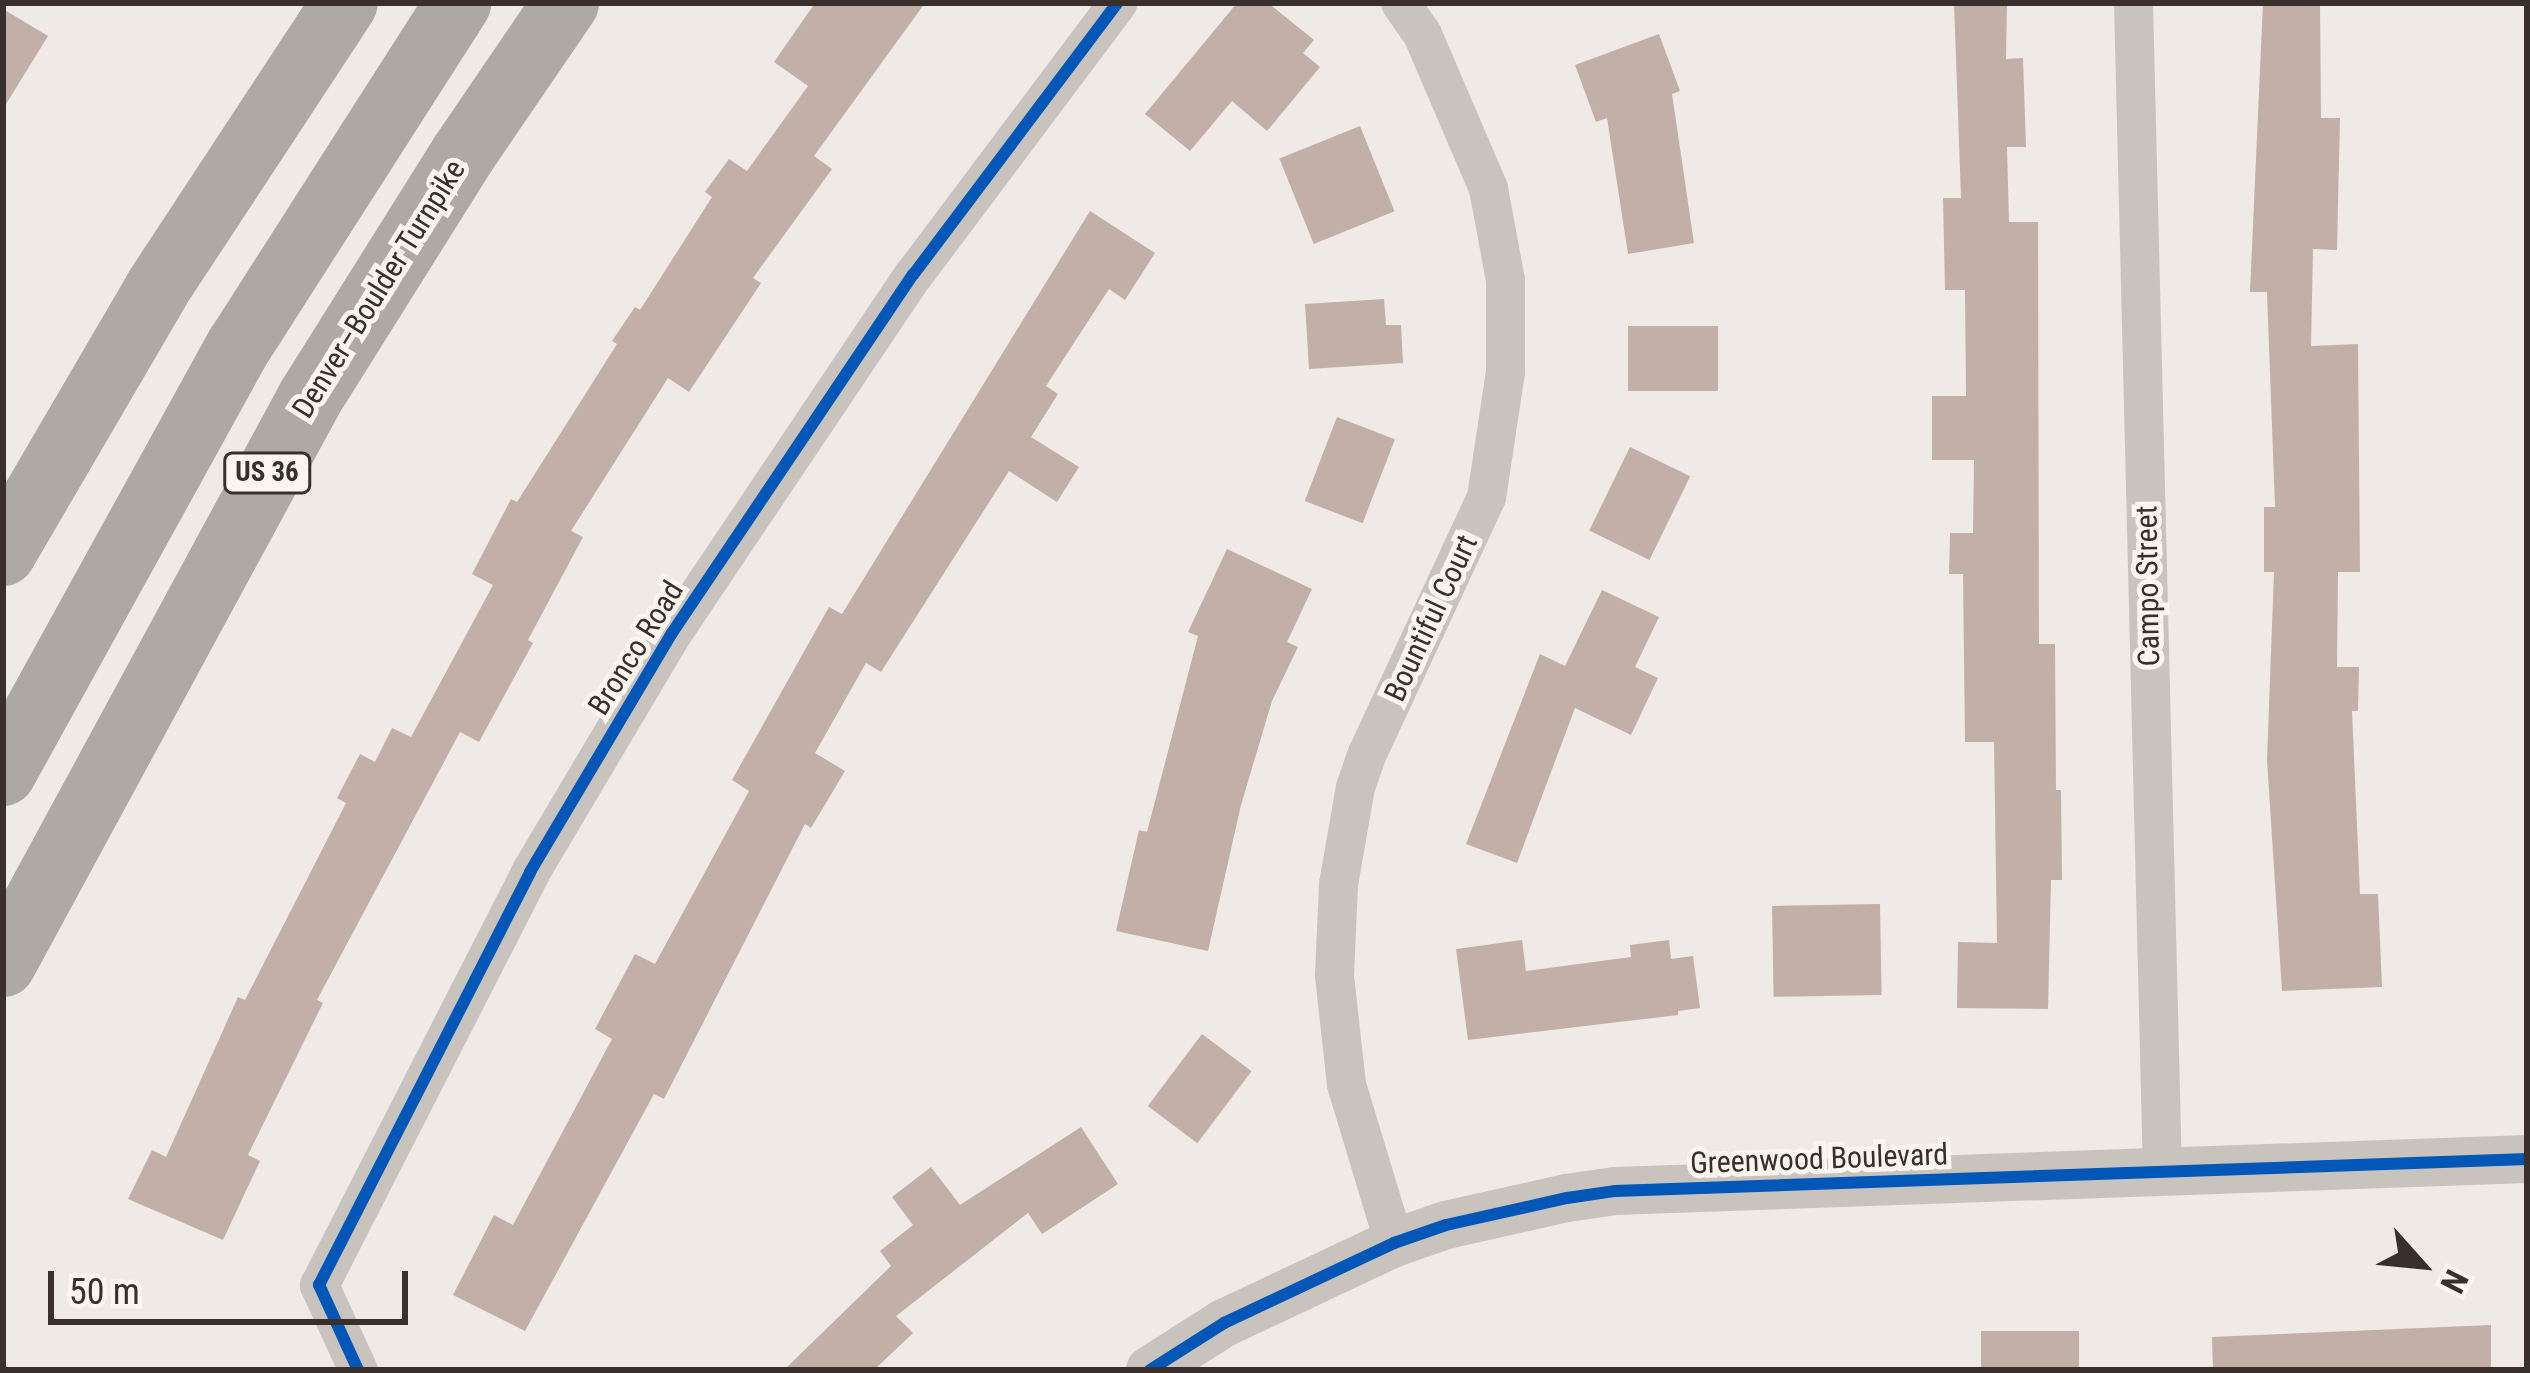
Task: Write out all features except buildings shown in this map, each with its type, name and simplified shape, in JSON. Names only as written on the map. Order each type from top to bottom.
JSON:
[{"type":"highway","points":[[3,553],[157,289],[346,3]]},
{"type":"highway","points":[[3,772],[239,346],[458,3]]},
{"type":"highway","name":"Denver–Boulder Turnpike","points":[[3,964],[185,619],[310,398],[451,173],[566,3]]},
{"type":"street","name":"Bronco Road","points":[[358,1370],[319,1285],[530,872],[672,633],[899,295],[1117,3]]},
{"type":"street","name":"Bountiful Court","points":[[1394,1243],[1346,1084],[1334,975],[1338,884],[1355,787],[1367,753],[1486,497],[1505,372],[1504,280],[1488,188],[1422,34],[1400,3]]},
{"type":"street","name":"Campo Street","points":[[2133,3],[2162,1169]]},
{"type":"street","name":"Greenwood Boulevard","points":[[1150,1370],[1242,1313],[1394,1243],[1445,1225],[1615,1191],[2527,1159]]},
{"type":"cycle path","points":[[358,1370],[319,1285],[530,872],[672,633],[913,275],[1117,3]]},
{"type":"cycle path","points":[[1150,1370],[1224,1323],[1394,1243],[1446,1225],[1567,1198],[1615,1191],[2527,1159]]}]
